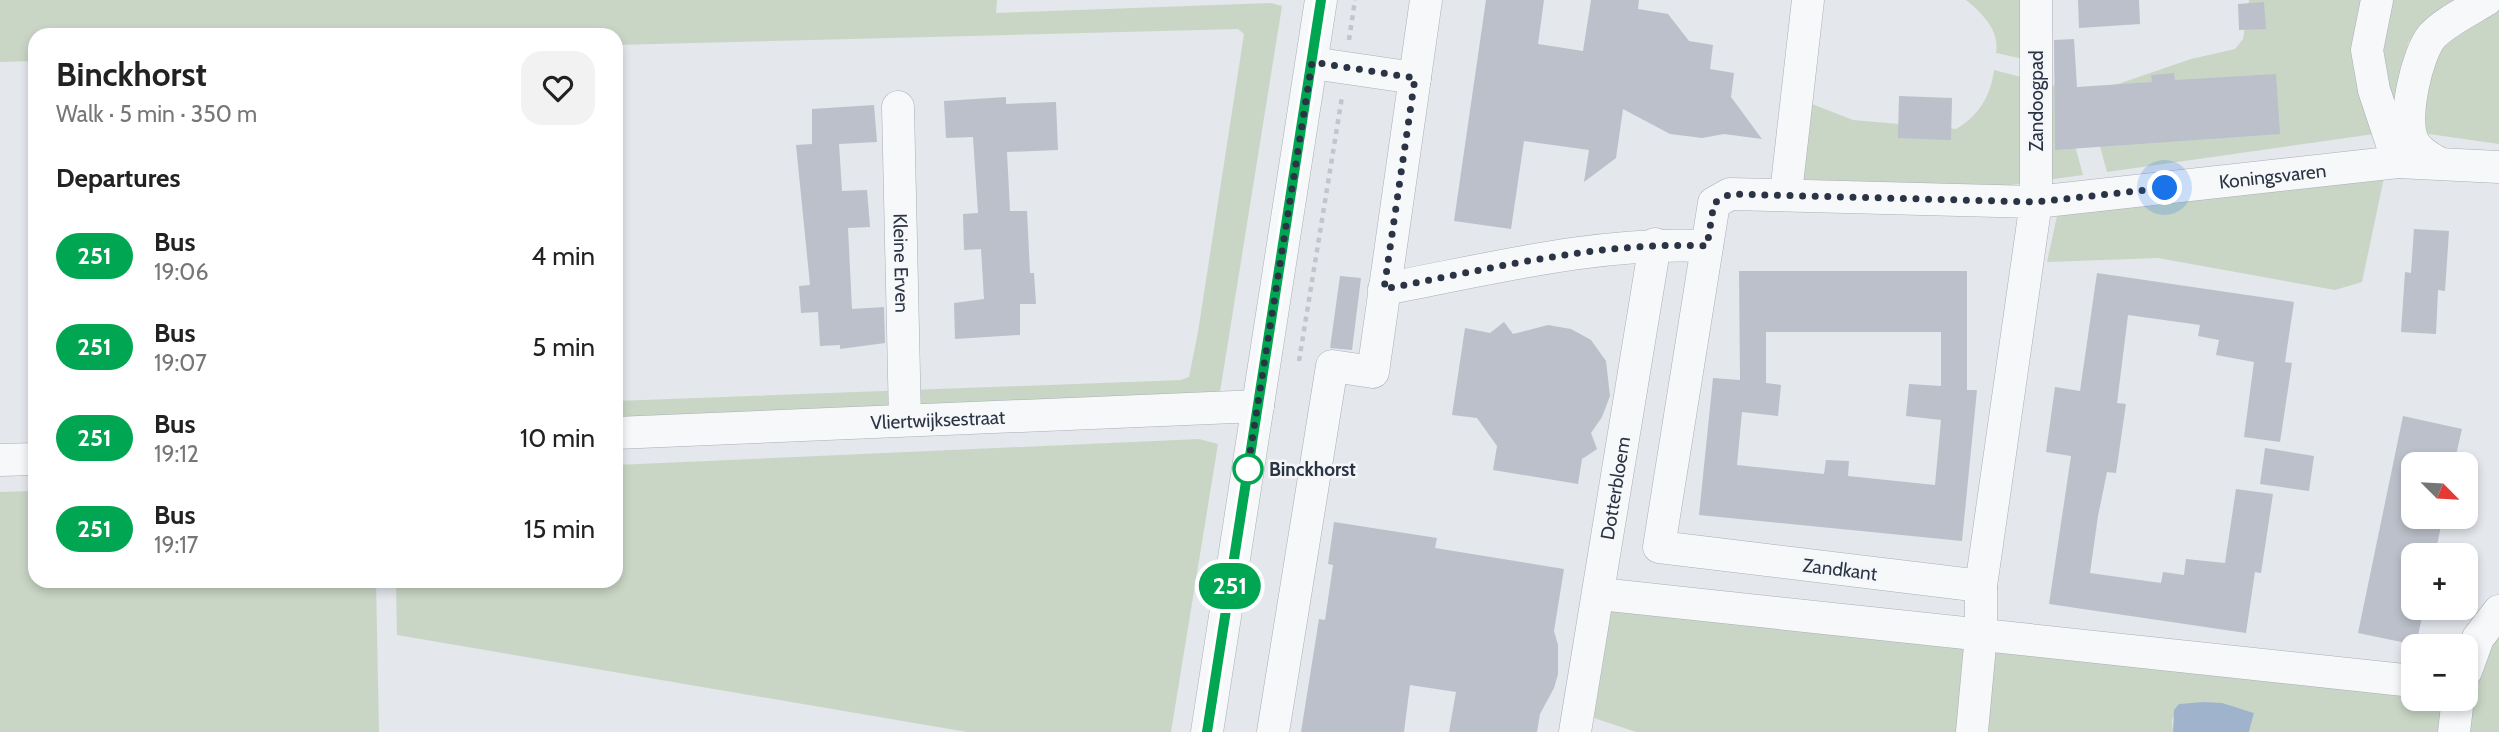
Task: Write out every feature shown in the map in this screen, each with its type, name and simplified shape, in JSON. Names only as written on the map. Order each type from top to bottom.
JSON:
[{"type":"street","points":[[1207,732],[1321,0]]},
{"type":"street","points":[[1273,732],[1332,366],[1373,372],[1426,0]]},
{"type":"street","points":[[1786,193],[1808,0]]},
{"type":"street","name":"Zandoogpad","points":[[2036,0],[2036,202]]},
{"type":"street","points":[[2377,0],[2367,50],[2374,90],[2398,162]]},
{"type":"street","points":[[2437,162],[2417,148],[2411,139],[2409,113],[2415,76],[2425,47],[2433,35],[2486,0]]},
{"type":"street","points":[[1312,62],[1415,78]]},
{"type":"street","name":"Kleine Erven","points":[[898,107],[905,420]]},
{"type":"street","name":"Koningsvaren","points":[[1714,203],[1730,194],[1786,193],[2036,202],[2398,162],[2499,167]]},
{"type":"street","points":[[1972,732],[1981,635],[1981,586],[2036,202]]},
{"type":"street","name":"Zandkant","points":[[1714,203],[1660,547],[1981,586]]},
{"type":"street","points":[[1384,289],[1601,249],[1655,244],[1707,246]]},
{"type":"street","name":"Dotterbloem","points":[[1580,731],[1655,244]]},
{"type":"street","name":"Vliertwijksestraat","points":[[623,433],[1258,406]]},
{"type":"street","points":[[0,460],[28,459]]},
{"type":"street","points":[[1600,594],[2401,680]]},
{"type":"street","points":[[2478,637],[2499,611]]},
{"type":"street","points":[[2454,732],[2456,711]]},
{"type":"path","points":[[1348,45],[1355,0]]},
{"type":"green space","points":[[0,0],[997,0],[996,13],[1271,3],[1282,6],[1220,392],[623,421],[623,401],[1181,380],[1189,377],[1244,34],[1238,29],[623,45],[623,28],[28,28],[28,61],[0,62]]},
{"type":"green space","points":[[1966,0],[2032,0],[2042,63],[1996,53],[1997,45],[1992,30],[1984,16]]},
{"type":"green space","points":[[2249,0],[2456,0],[2408,43],[2395,124],[2374,134],[2107,172],[2086,95],[2191,59],[2235,49],[2243,39]]},
{"type":"green space","points":[[2499,10],[2499,144],[2429,134],[2418,129],[2434,53],[2440,45]]},
{"type":"green space","points":[[1994,70],[2059,87],[2083,175],[1989,188],[1797,179],[1812,104],[1853,120],[1956,129],[1971,118],[1982,104],[1990,88]]},
{"type":"green space","points":[[2385,173],[2362,282],[2335,290],[2158,258],[2047,262],[2057,216]]},
{"type":"green space","points":[[1199,439],[1218,444],[1171,732],[967,732],[397,635],[396,588],[623,588],[623,465]]},
{"type":"green space","points":[[28,491],[28,588],[376,588],[379,732],[0,732],[0,492]]},
{"type":"green space","points":[[1611,610],[2401,689],[2401,711],[2449,711],[2445,732],[2249,732],[2254,713],[2208,703],[2179,704],[2172,720],[2173,732],[1636,732],[1594,718]]},
{"type":"green space","points":[[2499,624],[2499,732],[2464,732],[2468,711],[2478,711],[2479,659]]},
{"type":"water","points":[[2222,703],[2254,713],[2249,732],[2173,732],[2174,710],[2179,704]]},
{"type":"building","points":[[1486,0],[1544,0],[1538,44],[1583,51],[1591,0],[1639,0],[1638,9],[1668,14],[1689,41],[1713,45],[1710,69],[1734,73],[1731,97],[1762,139],[1724,134],[1702,138],[1670,134],[1623,109],[1616,158],[1584,182],[1589,150],[1524,141],[1511,229],[1454,221]]},
{"type":"building","points":[[2078,0],[2139,0],[2140,24],[2079,28]]},
{"type":"building","points":[[2264,2],[2266,29],[2239,30],[2238,4]]},
{"type":"building","points":[[2074,39],[2077,87],[2152,82],[2151,75],[2174,73],[2175,80],[2276,74],[2280,134],[2055,150],[2054,40]]},
{"type":"building","points":[[1899,96],[1952,98],[1951,140],[1898,138]]},
{"type":"building","points":[[1006,97],[1006,104],[1056,102],[1058,150],[1007,152],[1010,211],[1027,211],[1030,273],[1034,273],[1036,304],[1020,304],[1020,335],[955,339],[954,303],[984,299],[981,249],[964,250],[963,214],[978,213],[973,137],[946,138],[944,101]]},
{"type":"building","points":[[874,105],[877,142],[839,144],[842,191],[867,190],[870,227],[848,228],[852,309],[884,307],[885,343],[840,349],[840,345],[820,346],[818,312],[801,313],[799,286],[810,285],[796,145],[812,144],[812,109]]},
{"type":"building","points":[[2414,229],[2449,231],[2445,291],[2438,290],[2436,334],[2401,332],[2405,272],[2411,273]]},
{"type":"building","points":[[1739,271],[1967,271],[1967,390],[1977,390],[1962,541],[1699,515],[1713,378],[1740,380]],"holes":[[[1766,332],[1941,332],[1941,386],[1909,384],[1906,416],[1941,420],[1935,485],[1848,476],[1849,461],[1826,460],[1824,474],[1737,465],[1742,412],[1778,416],[1781,385],[1766,383]]]},
{"type":"building","points":[[2097,273],[2294,302],[2285,362],[2292,363],[2280,442],[2244,437],[2254,362],[2216,355],[2219,340],[2198,336],[2200,325],[2128,315],[2117,403],[2126,404],[2116,473],[2107,472],[2098,516],[2090,573],[2161,583],[2163,572],[2184,575],[2186,559],[2225,563],[2236,489],[2273,494],[2261,573],[2255,572],[2246,633],[2049,604],[2071,456],[2046,452],[2055,387],[2080,391]]},
{"type":"building","points":[[1340,276],[1361,278],[1352,350],[1330,348]]},
{"type":"building","points":[[1504,322],[1513,334],[1548,325],[1571,329],[1591,340],[1606,361],[1610,396],[1602,417],[1591,433],[1597,449],[1582,459],[1578,484],[1493,470],[1497,446],[1477,418],[1452,415],[1465,328],[1490,333]]},
{"type":"building","points":[[2403,416],[2462,429],[2457,452],[2401,452],[2401,529],[2440,529],[2437,543],[2401,543],[2401,620],[2421,620],[2418,634],[2401,634],[2401,642],[2358,633]]},
{"type":"building","points":[[2265,448],[2314,456],[2309,491],[2260,484]]},
{"type":"building","points":[[1334,522],[1437,538],[1435,548],[1564,569],[1554,631],[1558,645],[1558,674],[1540,714],[1537,732],[1449,732],[1456,692],[1410,685],[1404,732],[1301,732],[1319,619],[1325,620],[1333,565],[1328,564]]},
{"type":"bus line","name":"251","points":[[1207,732],[1321,0]]},
{"type":"place","name":"Binckhorst","points":[[1248,469]]},
{"type":"route","points":[[1248,469],[1247,472],[1312,62],[1415,78],[1384,289],[1601,249],[1655,244],[1707,246],[1714,203],[1730,194],[1786,193],[2036,202],[2165,188]]}]
